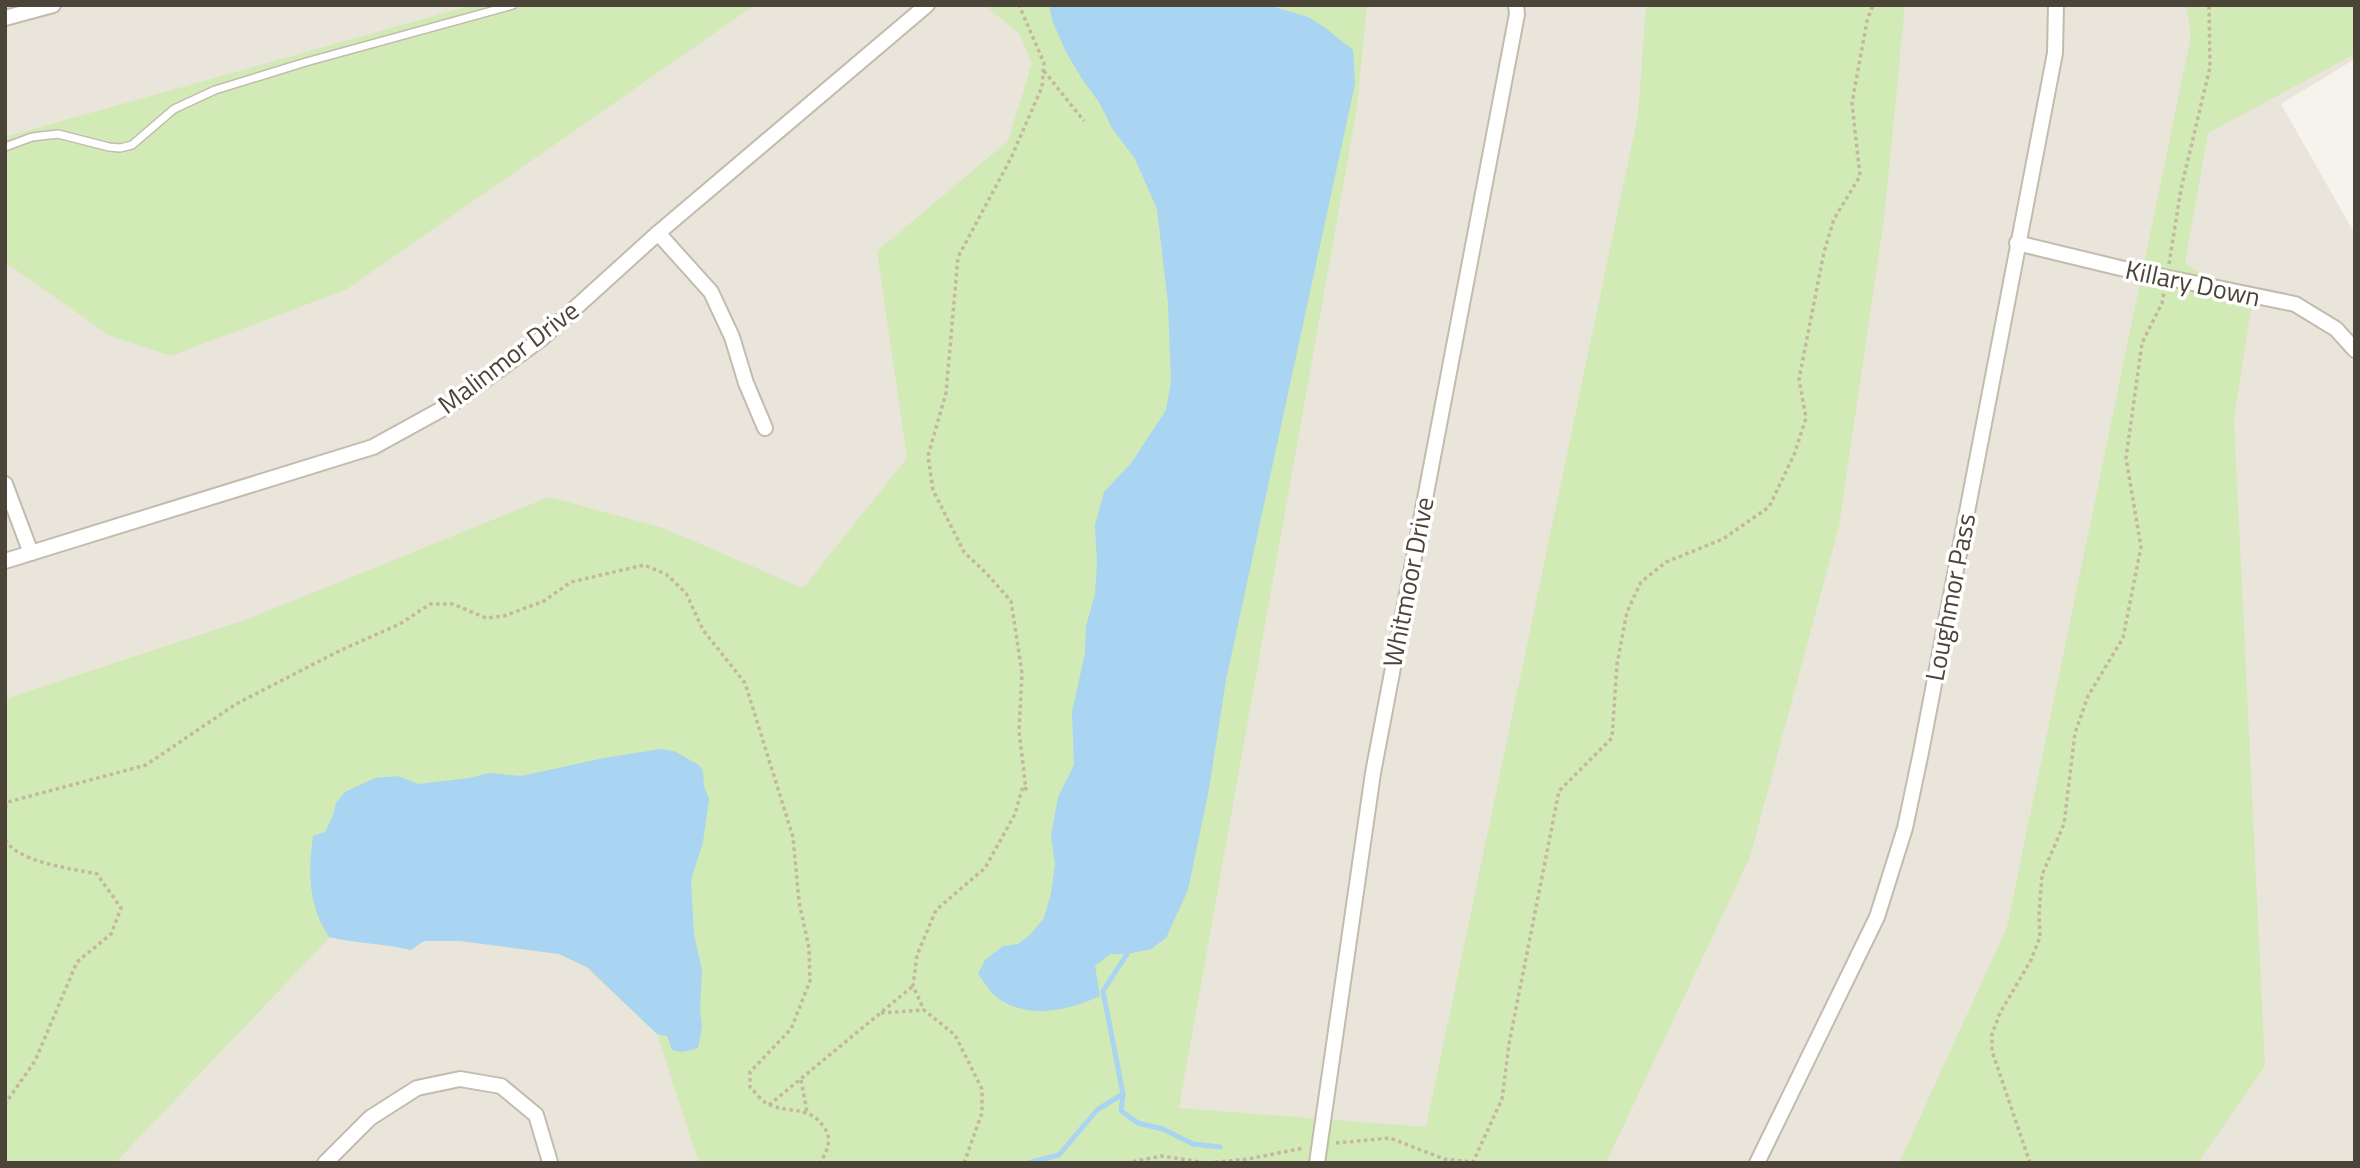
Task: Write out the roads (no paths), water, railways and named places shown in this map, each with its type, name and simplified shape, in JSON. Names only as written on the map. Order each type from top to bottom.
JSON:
[{"type":"street","points":[[5,18],[53,5]]},
{"type":"street","name":"Malinmor Drive","points":[[5,561],[373,447],[453,403],[541,339],[658,233],[927,5]]},
{"type":"street","name":"Whitmoor Drive","points":[[1317,1163],[1373,773],[1517,15],[1516,5]]},
{"type":"street","name":"Loughmor Pass","points":[[1757,1163],[1877,917],[1905,828],[2055,53],[2056,5]]},
{"type":"street","points":[[658,233],[710,292],[732,337],[746,383],[765,428]]},
{"type":"street","name":"Killary Down","points":[[2017,243],[2295,304],[2336,329],[2355,350]]},
{"type":"street","points":[[5,484],[31,553]]},
{"type":"street","points":[[325,1163],[370,1118],[417,1088],[460,1079],[501,1086],[536,1115],[550,1162]]},
{"type":"lane","points":[[5,147],[32,137],[58,134],[109,147],[132,145],[174,109],[215,90],[513,5]]},
{"type":"water","points":[[1049,5],[1268,5],[1308,17],[1353,50],[1355,84],[1226,680],[1209,789],[1188,890],[1166,938],[1151,949],[1110,954],[1095,966],[1100,996],[1063,1009],[1037,1011],[1011,1005],[999,999],[978,974],[985,960],[1003,946],[1018,944],[1030,935],[1044,918],[1055,865],[1051,835],[1058,797],[1074,765],[1072,712],[1085,653],[1086,626],[1095,594],[1095,525],[1104,492],[1132,462],[1166,410],[1171,381],[1168,304],[1157,209],[1135,159],[1112,128],[1099,102],[1066,52],[1052,20]]},
{"type":"water","points":[[661,749],[674,751],[699,765],[703,771],[704,786],[709,799],[703,842],[691,880],[694,935],[702,969],[702,1026],[698,1048],[683,1052],[672,1050],[667,1036],[657,1034],[587,967],[559,954],[460,941],[424,941],[411,950],[329,937],[322,925],[311,888],[313,836],[325,832],[336,803],[345,792],[375,778],[398,776],[418,784],[489,773],[521,776]]},
{"type":"waterway","points":[[1127,954],[1103,991],[1123,1094],[1121,1111],[1138,1123],[1163,1129],[1193,1144],[1220,1147]]},
{"type":"waterway","points":[[1028,1163],[1059,1155],[1097,1110],[1123,1094]]}]
